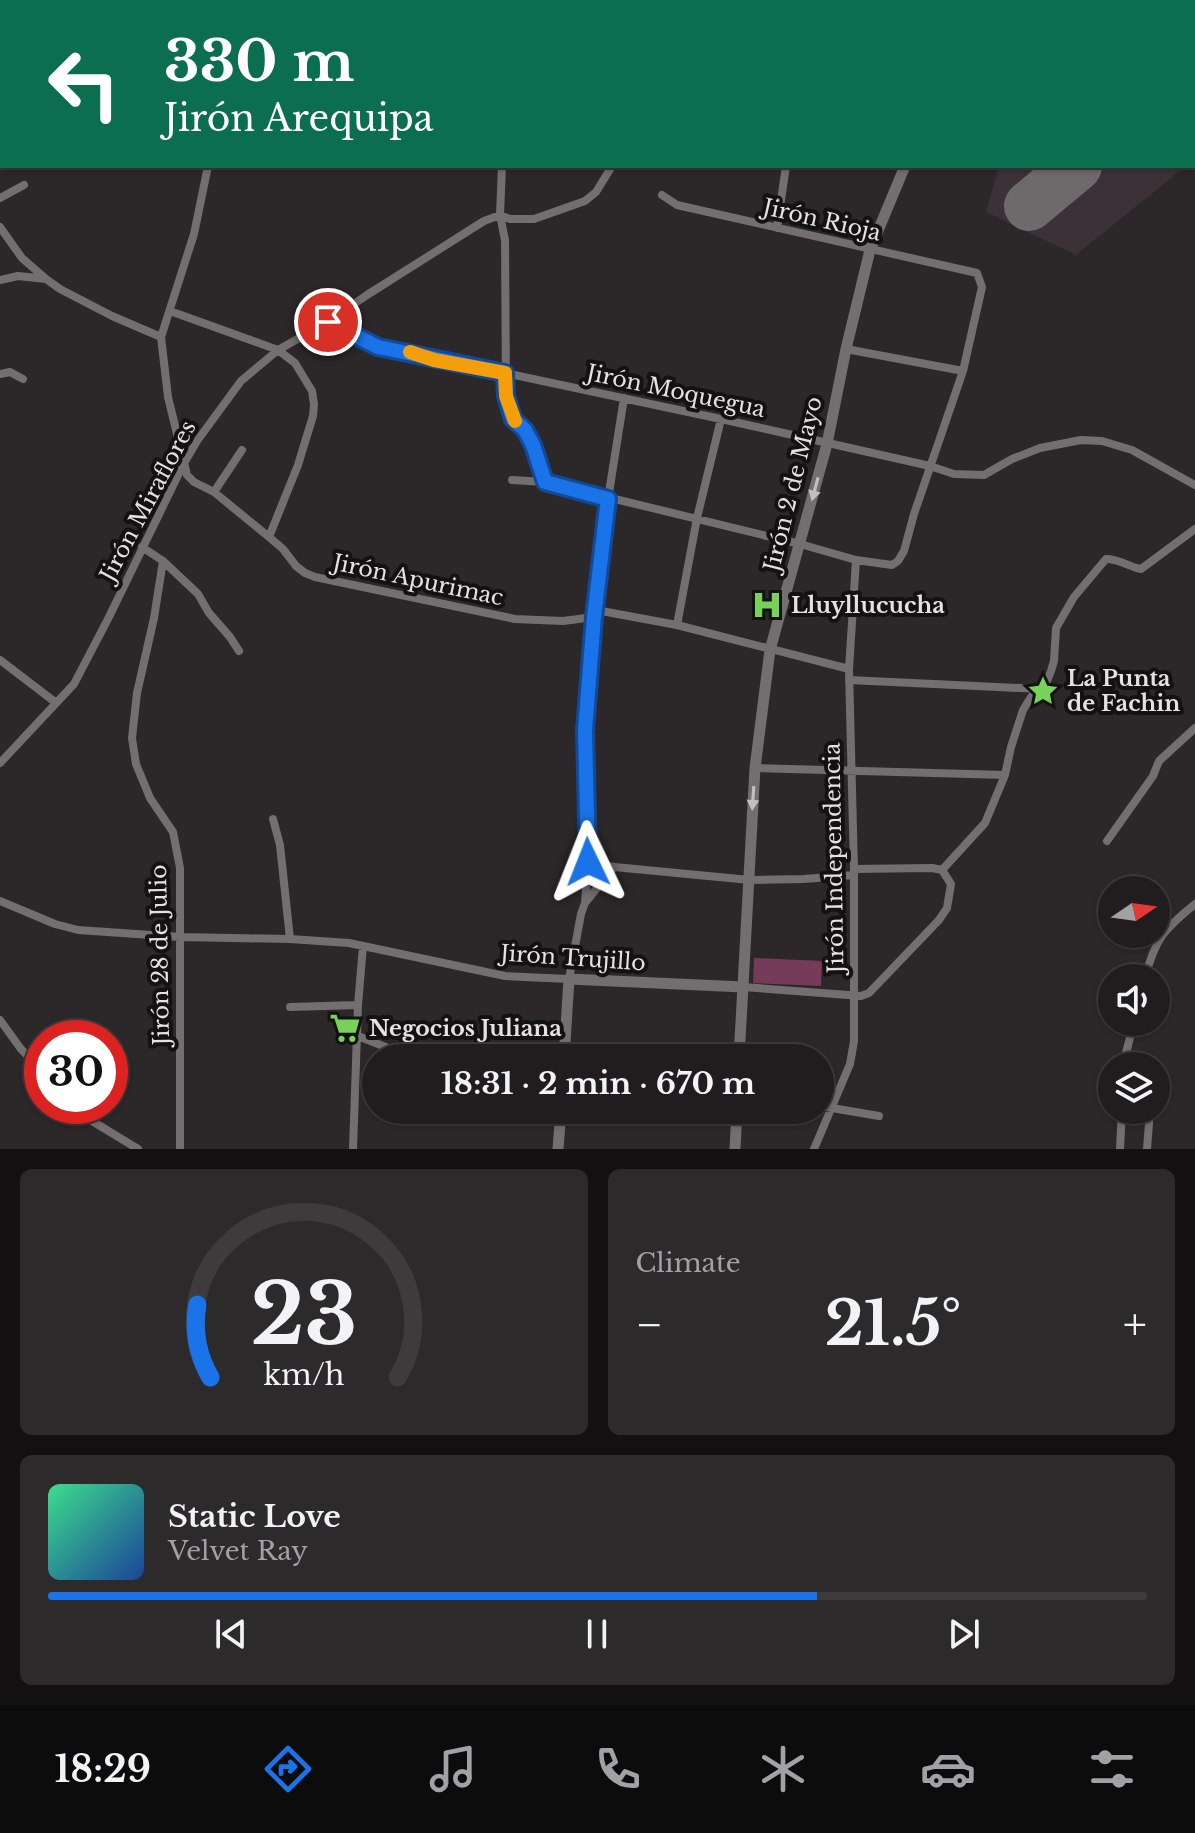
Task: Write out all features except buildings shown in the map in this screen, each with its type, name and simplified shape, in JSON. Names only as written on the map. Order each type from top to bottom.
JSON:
[{"type":"main road","name":"Jirón 2 de Mayo","points":[[740,1044],[755,768],[770,650],[827,444],[870,250],[904,168]]},
{"type":"main road","name":"Jirón Trujillo","points":[[569,979],[743,987]]},
{"type":"main road","points":[[565,1044],[569,979]]},
{"type":"main road","points":[[558,1149],[560,1124]]},
{"type":"main road","points":[[735,1149],[736,1124]]},
{"type":"street","points":[[183,465],[168,397],[161,337],[194,234],[208,168]]},
{"type":"street","points":[[502,168],[500,215],[505,240],[506,396],[513,419],[525,430],[533,445],[545,482]]},
{"type":"street","points":[[500,215],[510,219],[534,219],[585,201],[596,192],[611,168]]},
{"type":"street","points":[[777,228],[786,168]]},
{"type":"street","points":[[0,198],[24,185]]},
{"type":"street","name":"Jirón Rioja","points":[[662,195],[677,205],[977,273],[982,287],[963,371]]},
{"type":"street","name":"Jirón Miraflores","points":[[0,763],[74,684],[183,465],[241,381],[278,350],[328,322],[484,221],[500,215]]},
{"type":"street","points":[[0,227],[22,258],[60,289],[161,337]]},
{"type":"street","points":[[18,276],[22,258]]},
{"type":"street","points":[[0,280],[18,276],[46,279]]},
{"type":"street","points":[[170,311],[278,350],[295,363],[312,391],[313,416],[298,465],[269,537]]},
{"type":"street","name":"Jirón Moquegua","points":[[328,322],[378,347],[721,419],[954,474],[984,475],[1040,448],[1081,440],[1102,441],[1132,450],[1195,485]]},
{"type":"street","points":[[512,480],[545,482],[856,560],[892,565],[904,551],[963,371],[846,349]]},
{"type":"street","points":[[0,374],[14,372],[23,379]]},
{"type":"street","points":[[569,979],[576,934],[585,903],[588,862],[585,730],[608,499],[624,398]]},
{"type":"street","points":[[677,625],[697,518],[721,419]]},
{"type":"street","points":[[214,492],[242,450]]},
{"type":"street","name":"Jirón Apurimac","points":[[183,465],[194,482],[214,492],[283,549],[296,566],[315,577],[515,619],[563,621],[595,613],[677,625],[849,669]]},
{"type":"street","points":[[588,862],[750,880],[804,879],[854,872],[942,870],[985,823],[1005,775],[1023,710],[1047,681],[1054,661],[1056,628],[1074,597],[1106,559],[1141,569],[1195,529]]},
{"type":"street","points":[[142,547],[163,561],[198,594],[239,651]]},
{"type":"street","name":"Jirón Independencia","points":[[834,1100],[853,1052],[854,872],[849,669],[856,560]]},
{"type":"street","name":"Jirón 28 de Julio","points":[[163,561],[137,693],[132,738],[136,764],[150,798],[173,832],[180,868],[180,1149]]},
{"type":"street","points":[[0,660],[55,702]]},
{"type":"street","points":[[849,680],[1040,689]]},
{"type":"street","points":[[1107,841],[1153,776],[1159,761],[1195,728]]},
{"type":"street","points":[[755,768],[1005,775]]},
{"type":"street","points":[[273,819],[280,845],[290,939]]},
{"type":"street","points":[[585,903],[614,867]]},
{"type":"street","name":"Jirón Trujillo","points":[[743,987],[861,996],[869,993],[947,908],[951,884],[942,870]]},
{"type":"street","name":"Jirón Trujillo","points":[[0,901],[78,930],[349,943],[505,976],[569,979]]},
{"type":"street","points":[[1150,964],[1164,931],[1195,904]]},
{"type":"street","points":[[353,1149],[363,946]]},
{"type":"street","points":[[290,1007],[358,1005]]},
{"type":"street","points":[[0,1020],[24,1052]]},
{"type":"street","points":[[358,1036],[378,1044]]},
{"type":"street","points":[[834,1108],[879,1116]]},
{"type":"street","points":[[97,1124],[138,1149]]},
{"type":"street","name":"Jirón Independencia","points":[[814,1149],[824,1124]]},
{"type":"street","points":[[1120,1149],[1121,1124]]},
{"type":"street","points":[[1147,1149],[1149,1124]]},
{"type":"shaded area","points":[[998,168],[1184,168],[1076,255],[986,212]]},
{"type":"shaded area","points":[[754,958],[822,961],[821,986],[753,983]]},
{"type":"runway","points":[[1029,206],[1075,168]]},
{"type":"slow traffic","points":[[410,352],[434,360],[505,373],[506,396],[515,421]]},
{"type":"place","name":"Lluyllucucha","points":[[767,605]]},
{"type":"place","name":"La Punta de Fachin","points":[[1043,691]]},
{"type":"place","name":"Negocios Juliana","points":[[345,1028]]},
{"type":"route","points":[[328,322],[378,347],[505,373],[506,396],[513,419],[525,430],[533,445],[545,482],[608,499],[585,730],[588,862]]}]
